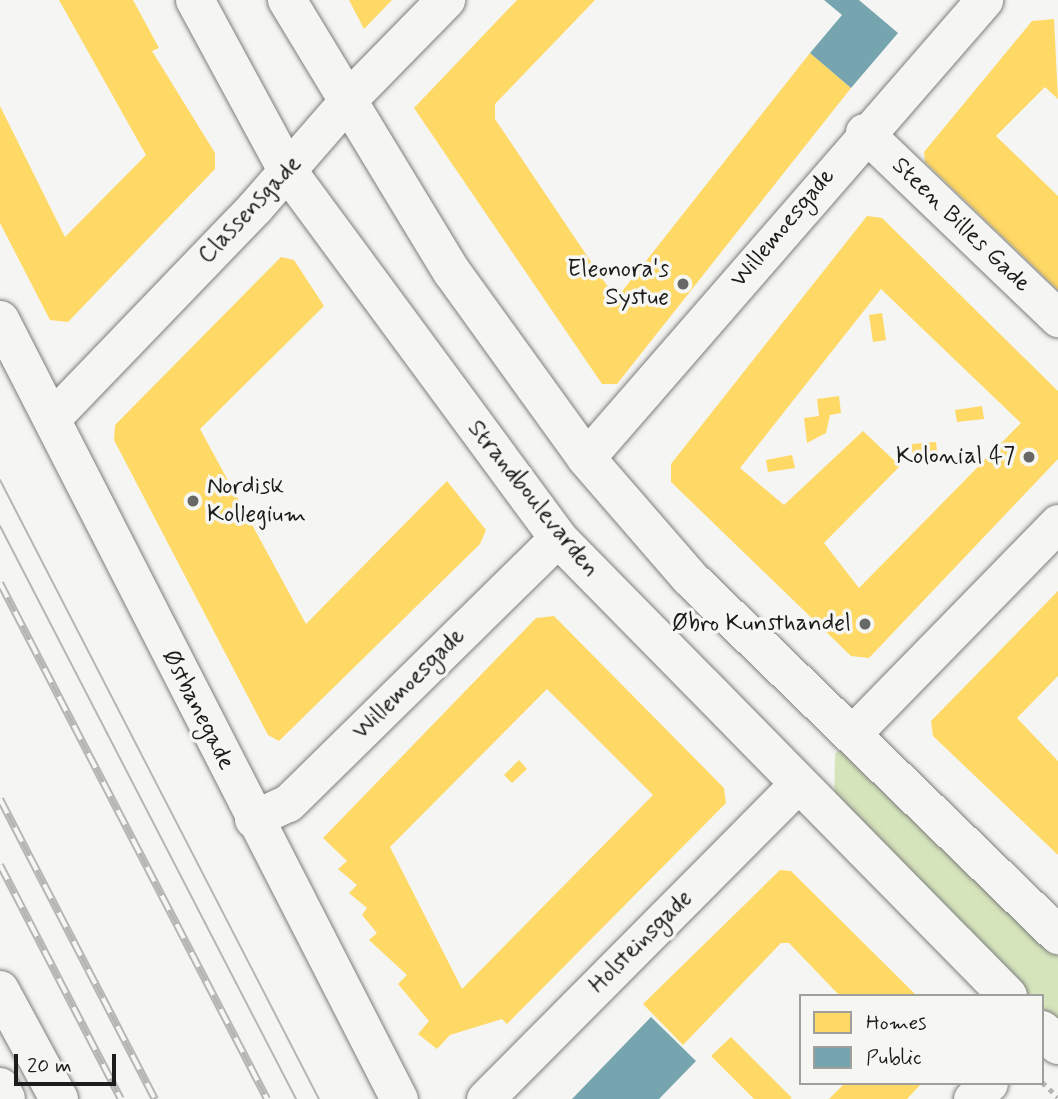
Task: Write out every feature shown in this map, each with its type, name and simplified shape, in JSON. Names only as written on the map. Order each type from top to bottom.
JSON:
[{"type":"street","name":"Strandboulevarden","points":[[195,0],[287,170],[558,538],[797,785],[1006,994]]},
{"type":"street","points":[[288,0],[452,272],[586,458],[690,578],[1058,934]]},
{"type":"street","name":"Classensgade","points":[[51,418],[287,170],[349,99],[446,0]]},
{"type":"street","name":"Willemoesgade","points":[[586,458],[864,132],[984,0]]},
{"type":"street","name":"Steen Billes Gade","points":[[864,132],[1058,318]]},
{"type":"street","name":"Østbanegade","points":[[0,319],[253,819],[399,1099]]},
{"type":"street","points":[[852,734],[1058,523]]},
{"type":"street","name":"Willemoesgade","points":[[253,819],[288,803],[558,538]]},
{"type":"street","name":"Holsteinsgade","points":[[485,1099],[797,785]]},
{"type":"street","points":[[0,990],[59,1099]]},
{"type":"street","points":[[1044,1032],[1058,1045]]},
{"type":"street","points":[[972,1099],[987,1085]]},
{"type":"street","points":[[0,1087],[6,1099]]},
{"type":"path","points":[[1044,1084],[1058,1097]]},
{"type":"green space","points":[[845,744],[1058,956],[1058,1028],[1044,1015],[1044,994],[1023,994],[834,806],[835,754]]},
{"type":"building: Homes","points":[[59,0],[133,0],[159,48],[152,51],[215,153],[215,169],[68,322],[50,320],[0,223],[0,106],[65,237],[146,155]]},
{"type":"building: Homes","points":[[349,0],[392,0],[364,29]]},
{"type":"building: Homes","points":[[517,0],[595,0],[495,104],[495,119],[616,299],[810,53],[851,88],[617,384],[602,384],[414,108]]},
{"type":"building: Homes","points":[[1054,19],[1058,99],[1045,87],[996,136],[1058,196],[1058,290],[925,162],[924,152],[1032,21]]},
{"type":"building: Homes","points":[[867,216],[882,218],[1058,391],[1058,459],[869,658],[851,656],[671,482],[671,464]],"holes":[[[881,289],[1021,423],[859,588],[824,543],[900,466],[863,431],[784,505],[740,468]]]},
{"type":"building: Homes","name":"Nordisk Kollegium","points":[[281,257],[294,260],[324,306],[200,429],[306,624],[447,481],[486,530],[480,544],[279,741],[268,735],[114,440],[115,425]]},
{"type":"building: Homes","points":[[882,313],[886,340],[873,342],[869,315]]},
{"type":"building: Homes","points":[[839,396],[841,413],[830,415],[826,433],[807,443],[804,418],[819,416],[817,399]]},
{"type":"building: Homes","points":[[982,406],[984,419],[957,422],[955,410]]},
{"type":"building: Homes","points":[[936,442],[938,462],[913,464],[912,444]]},
{"type":"building: Homes","points":[[792,455],[795,468],[768,472],[766,460]]},
{"type":"building: Homes","points":[[1058,591],[1058,676],[1017,718],[1058,761],[1058,855],[933,736],[931,721]]},
{"type":"building: Homes","points":[[554,616],[724,788],[726,803],[507,1024],[502,1019],[450,1035],[437,1049],[418,1034],[429,1021],[398,984],[407,975],[369,940],[377,933],[362,915],[367,908],[349,893],[357,885],[338,869],[347,861],[323,838],[536,618]],"holes":[[[547,689],[653,795],[462,989],[390,847]]]},
{"type":"building: Homes","points":[[519,760],[527,769],[512,783],[504,775]]},
{"type":"building: Homes","points":[[780,870],[791,871],[915,994],[838,994],[789,943],[781,943],[683,1045],[643,1004]]},
{"type":"building: Homes","points":[[731,1037],[792,1098],[754,1099],[711,1056]]},
{"type":"building: Homes","points":[[843,1085],[920,1085],[907,1099],[829,1099]]},
{"type":"building: Public","points":[[824,0],[859,0],[898,33],[851,88],[810,53],[842,15]]},
{"type":"building: Public","points":[[651,1017],[696,1061],[659,1099],[572,1099]]},
{"type":"tram line","points":[[0,480],[319,1099]]},
{"type":"tram line","points":[[0,526],[296,1099]]},
{"type":"railway","points":[[0,583],[267,1099]]},
{"type":"railway","points":[[0,799],[155,1099]]},
{"type":"railway","points":[[0,865],[121,1099]]},
{"type":"place","name":"Eleonora's Systue","points":[[683,284]]},
{"type":"place","name":"Kolonial 47","points":[[1029,457]]},
{"type":"place","name":"Nordisk Kollegium","points":[[193,501]]},
{"type":"place","name":"Øbro Kunsthandel","points":[[865,624]]}]
